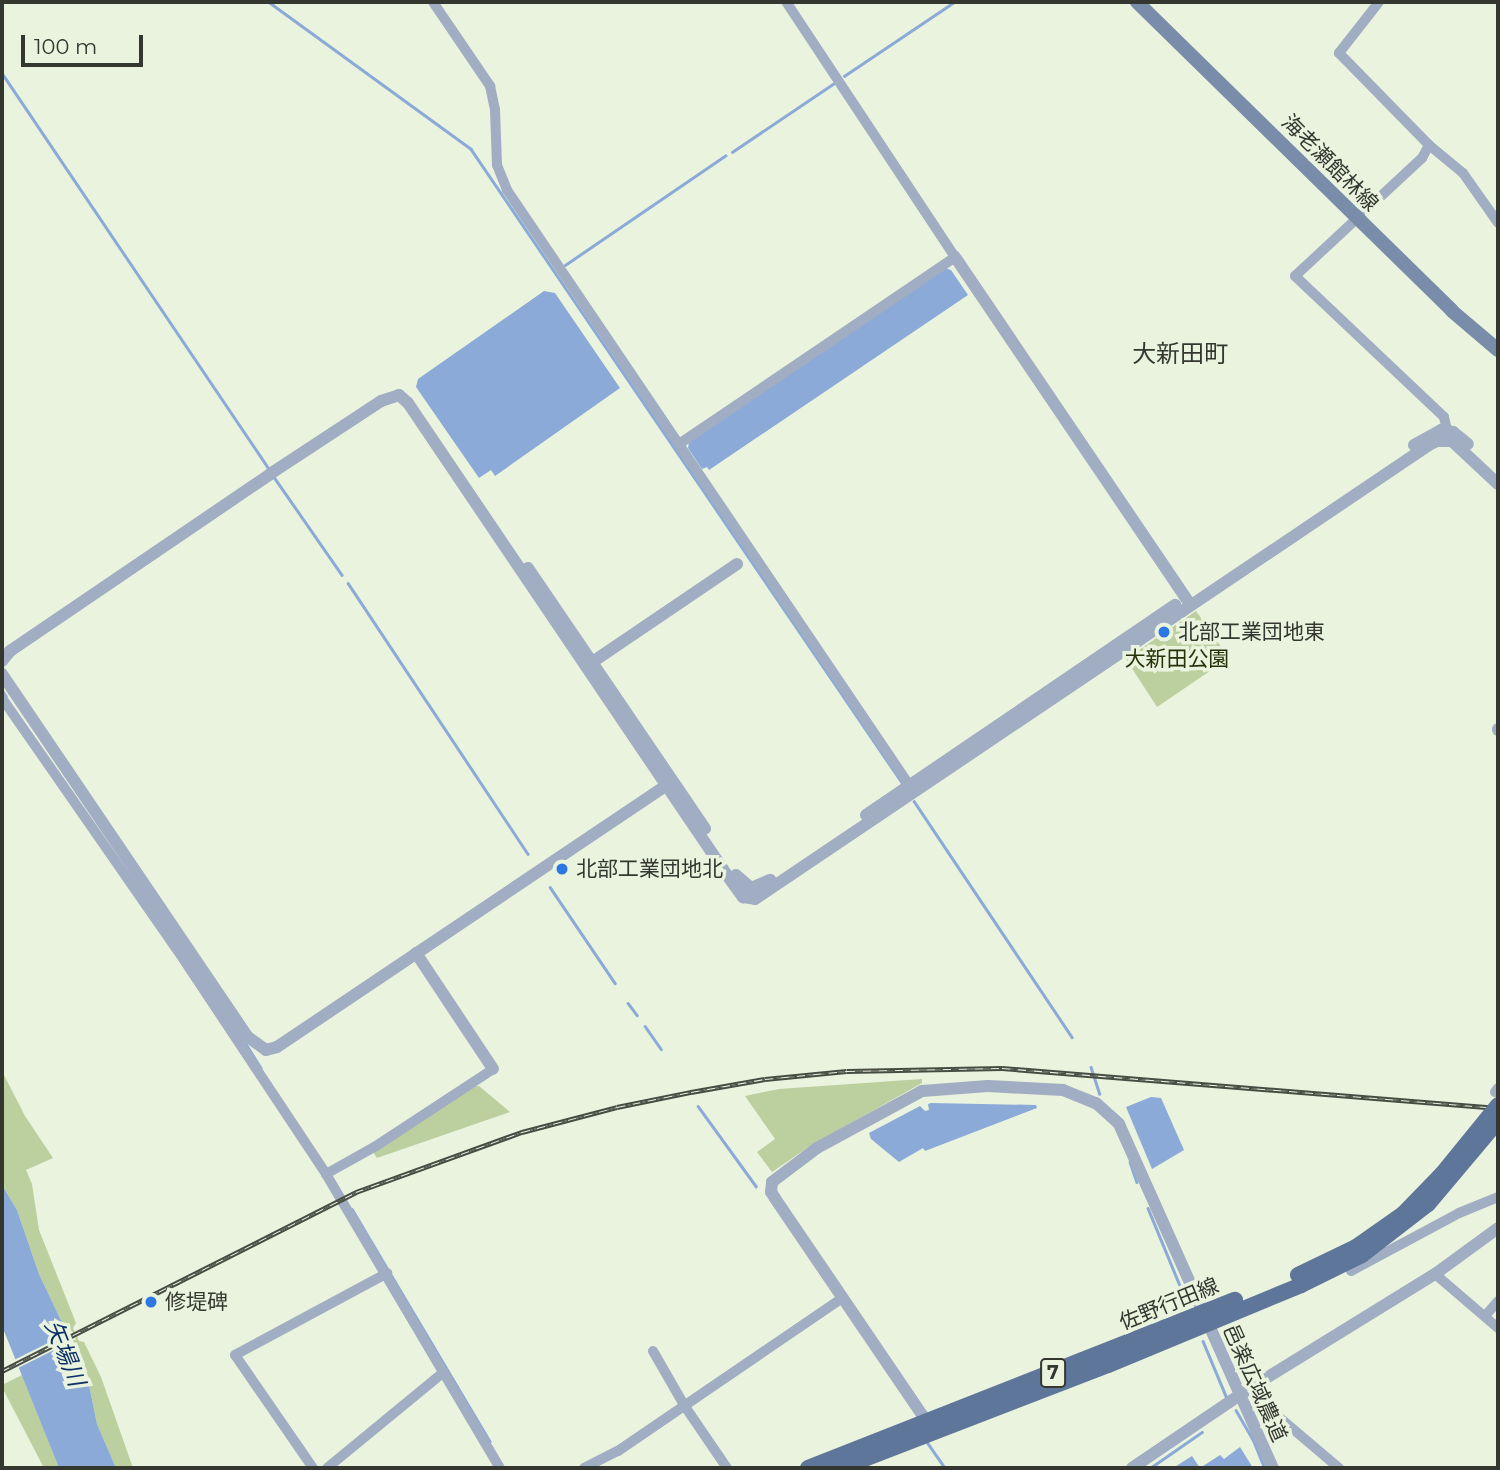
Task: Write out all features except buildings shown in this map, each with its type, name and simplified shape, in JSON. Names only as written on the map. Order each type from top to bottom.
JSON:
[{"type":"main road","name":"海老瀬館林線","points":[[1137,2],[1452,311],[1498,350]]},
{"type":"main road","name":"佐野行田線","points":[[1299,1280],[1356,1247],[1403,1214],[1442,1174],[1497,1095]]},
{"type":"main road","name":"佐野行田線","points":[[841,1468],[1362,1255],[1410,1221],[1450,1181],[1498,1121]]},
{"type":"main road","name":"佐野行田線","points":[[808,1468],[1205,1318]]},
{"type":"street","points":[[433,2],[490,86],[495,110],[497,164],[503,183],[912,788]]},
{"type":"street","points":[[786,2],[955,257],[1189,601]]},
{"type":"street","points":[[1379,2],[1339,53],[1429,145],[1463,173],[1498,223]]},
{"type":"street","points":[[1429,145],[1422,158],[1359,220],[1295,276],[1444,417],[1447,430]]},
{"type":"street","points":[[679,444],[955,257]]},
{"type":"street","points":[[2,661],[10,651],[381,401],[396,394],[406,399],[589,664],[740,893],[755,899],[912,788],[1429,435],[1447,430],[1460,436],[1498,473]]},
{"type":"street","points":[[1189,601],[1437,441],[1445,439],[1459,446],[1498,484]]},
{"type":"street","points":[[589,664],[737,564]]},
{"type":"street","points":[[2,674],[248,1037],[266,1050]]},
{"type":"street","points":[[2,698],[254,1064],[326,1174],[500,1468]]},
{"type":"street","points":[[266,1050],[277,1047],[670,784]]},
{"type":"street","points":[[326,1174],[376,1146],[493,1069],[416,953]]},
{"type":"street","points":[[254,1064],[262,1059],[266,1050]]},
{"type":"street","name":"邑楽広域農道","points":[[926,1422],[771,1192],[775,1178],[817,1147],[922,1091],[953,1087],[1033,1087],[1076,1093],[1096,1102],[1119,1124],[1205,1318],[1243,1392],[1273,1468]]},
{"type":"street","points":[[1351,1271],[1459,1213],[1498,1196]]},
{"type":"street","points":[[1132,1468],[1243,1392],[1435,1274],[1498,1228]]},
{"type":"street","points":[[313,1468],[235,1355],[387,1273]]},
{"type":"street","points":[[1435,1274],[1498,1328]]},
{"type":"street","points":[[584,1468],[618,1451],[841,1299]]},
{"type":"street","points":[[1485,1316],[1498,1301]]},
{"type":"street","points":[[653,1351],[684,1405],[727,1468]]},
{"type":"street","points":[[327,1468],[367,1438],[444,1372]]},
{"type":"street","points":[[1243,1392],[1339,1468]]},
{"type":"green space","name":"大新田公園","points":[[1196,611],[1229,658],[1157,707],[1126,659]]},
{"type":"green space","points":[[2,1071],[25,1116],[53,1158],[26,1170],[32,1184],[39,1230],[76,1323],[73,1328],[79,1341],[84,1342],[101,1377],[133,1468],[116,1468],[97,1424],[87,1375],[39,1274],[17,1210],[2,1185]]},
{"type":"green space","points":[[922,1079],[922,1083],[810,1146],[772,1172],[757,1152],[775,1139],[745,1096],[779,1089]]},
{"type":"green space","points":[[475,1086],[479,1086],[510,1112],[377,1158],[373,1152]]},
{"type":"green space","points":[[22,1375],[59,1468],[44,1468],[4,1391],[2,1385]]},
{"type":"water","points":[[945,268],[951,270],[968,295],[709,470],[707,467],[702,469],[688,448],[689,442]]},
{"type":"water","points":[[544,291],[555,293],[620,388],[495,476],[491,470],[479,478],[416,387],[418,379]]},
{"type":"water","points":[[1151,1097],[1161,1098],[1184,1150],[1152,1169],[1126,1107]]},
{"type":"water","points":[[928,1104],[1036,1105],[1037,1108],[925,1151],[923,1148],[899,1162],[871,1139],[869,1133],[920,1106],[925,1111],[929,1110]]},
{"type":"water","name":"矢場川","points":[[2,1185],[17,1210],[39,1274],[87,1375],[97,1424],[116,1468],[59,1468],[2,1326]]},
{"type":"water","points":[[1240,1447],[1253,1468],[1200,1468],[1220,1455],[1224,1459]]},
{"type":"water","points":[[1192,1456],[1200,1468],[1173,1468]]},
{"type":"pier","points":[[72,1331],[76,1339],[16,1369],[12,1361]]},
{"type":"waterway","points":[[269,2],[471,149],[903,784]]},
{"type":"waterway","points":[[844,76],[954,2]]},
{"type":"waterway","points":[[2,73],[269,469]]},
{"type":"waterway","points":[[732,152],[833,84]]},
{"type":"waterway","points":[[565,265],[725,156]]},
{"type":"waterway","points":[[274,477],[342,575]]},
{"type":"waterway","points":[[348,583],[528,854]]},
{"type":"waterway","points":[[2,690],[6,696]]},
{"type":"waterway","points":[[914,801],[1072,1037]]},
{"type":"waterway","points":[[550,887],[615,983]]},
{"type":"waterway","points":[[628,1003],[637,1015]]},
{"type":"waterway","points":[[645,1026],[661,1049]]},
{"type":"waterway","points":[[246,1044],[261,1068]]},
{"type":"waterway","points":[[1091,1067],[1100,1094]]},
{"type":"waterway","points":[[698,1106],[756,1186]]},
{"type":"waterway","points":[[1130,1162],[1137,1182]]},
{"type":"waterway","points":[[1148,1208],[1183,1293]]},
{"type":"waterway","points":[[352,1209],[490,1441]]},
{"type":"waterway","points":[[1203,1341],[1226,1396]]},
{"type":"waterway","points":[[1236,1410],[1253,1439],[1265,1468]]},
{"type":"waterway","points":[[1150,1468],[1202,1432]]},
{"type":"waterway","points":[[927,1442],[945,1468]]},
{"type":"railway","points":[[2,1371],[356,1192],[522,1132],[617,1107],[691,1092],[765,1079],[847,1071],[1002,1068],[1498,1108]]},
{"type":"place","name":"北部工業団地東","points":[[1164,632]]},
{"type":"place","name":"北部工業団地北","points":[[562,869]]},
{"type":"place","name":"修堤碑","points":[[151,1302]]},
{"type":"district","name":"大新田町","points":[[1180,354]]}]
